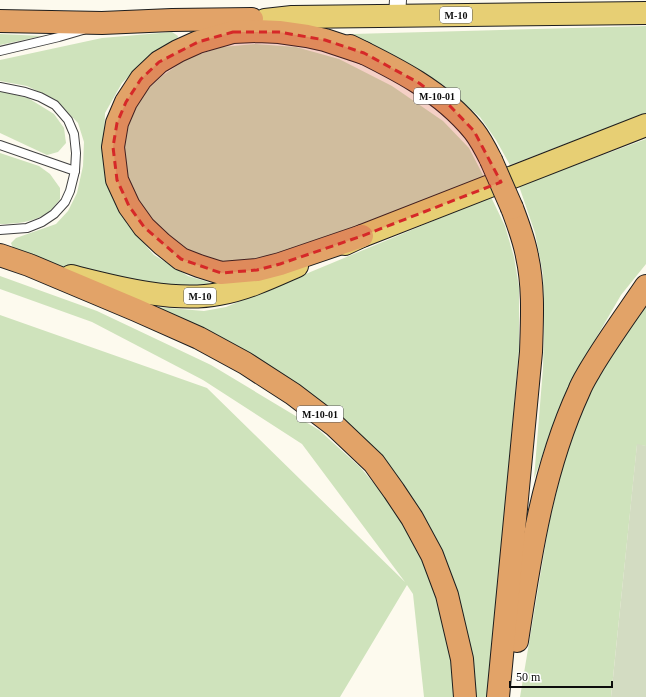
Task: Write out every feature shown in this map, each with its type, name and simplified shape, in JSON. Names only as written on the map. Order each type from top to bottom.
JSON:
[{"type":"highway","name":"М-10","points":[[0,22],[102,23],[208,19],[265,20]]},
{"type":"highway","name":"М-10-01","points":[[265,20],[317,32],[342,42],[419,83],[450,106],[474,131],[485,148],[520,228],[527,255],[531,280],[531,352],[498,697]]},
{"type":"highway","points":[[362,236],[280,264],[257,270],[221,273],[200,266],[182,259],[162,244],[144,227],[129,206],[117,180],[113,147],[117,123],[126,102],[141,79],[159,62],[198,42],[232,32],[279,32],[325,40],[364,53]]},
{"type":"highway","name":"М-10","points":[[0,254],[29,265]]},
{"type":"highway","name":"М-10-01","points":[[29,265],[199,338],[245,362],[293,394],[335,426],[374,463],[412,518],[432,555],[447,595],[462,659],[465,697]]},
{"type":"highway","points":[[507,697],[534,538],[550,472],[563,429],[579,390],[598,357],[646,286]]},
{"type":"main road","name":"М-10","points":[[265,20],[397,8],[644,11]]},
{"type":"main road","name":"М-10","points":[[29,265],[92,281],[136,290],[195,297],[218,295],[259,283],[362,236],[646,125]]},
{"type":"lane","points":[[0,51],[59,37],[102,23]]},
{"type":"lane","points":[[0,87],[25,92],[40,97],[55,105],[68,120],[74,134],[76,153],[75,172],[70,191],[65,202],[54,214],[42,222],[26,228],[0,230]]},
{"type":"lane","points":[[0,145],[75,172]]},
{"type":"highlighted area","points":[[233,32],[279,32],[325,40],[364,53],[419,83],[450,106],[474,131],[501,182],[362,236],[280,264],[257,270],[221,273],[181,259],[144,227],[129,206],[117,180],[113,147],[117,123],[126,102],[141,79],[159,62],[198,42]]},
{"type":"green space","points":[[646,26],[646,113],[510,165],[496,140],[480,117],[443,85],[352,34]]},
{"type":"green space","points":[[172,32],[178,36],[177,40],[143,62],[122,83],[105,113],[104,148],[107,181],[127,224],[154,255],[188,276],[214,285],[189,288],[82,273],[29,258],[14,251],[11,243],[16,238],[56,224],[68,211],[77,193],[83,166],[84,142],[78,123],[56,100],[27,86],[0,81],[0,60],[102,38]]},
{"type":"green space","points":[[0,34],[42,36],[0,45]]},
{"type":"green space","points":[[255,44],[296,47],[339,59],[392,86],[443,121],[469,148],[484,177],[262,262],[206,265],[156,233],[124,180],[122,147],[132,111],[146,91],[162,76],[188,58],[222,47]]},
{"type":"green space","points":[[0,91],[28,98],[54,114],[64,128],[66,143],[58,152],[47,155],[0,133]]},
{"type":"green space","points":[[646,139],[646,264],[621,295],[585,357],[554,422],[534,479],[543,368],[543,274],[535,233],[519,186]]},
{"type":"green space","points":[[0,153],[39,166],[50,174],[60,188],[60,199],[51,210],[37,219],[18,223],[0,224]]},
{"type":"green space","points":[[491,197],[505,226],[514,257],[519,287],[519,350],[488,697],[473,697],[470,656],[376,455],[146,306],[204,311],[226,307]]},
{"type":"green space","points":[[0,276],[97,311],[211,365],[319,430],[360,467],[392,505],[418,552],[438,598],[452,660],[454,697],[424,697],[413,594],[407,585],[340,697],[0,697],[0,315],[207,388],[405,582],[302,444],[203,380],[92,322],[0,289]]},
{"type":"green space","points":[[646,301],[646,446],[637,445],[611,697],[520,697],[549,523],[570,437],[603,365]]},
{"type":"green space","points":[[637,444],[646,446],[646,697],[611,697]]}]
